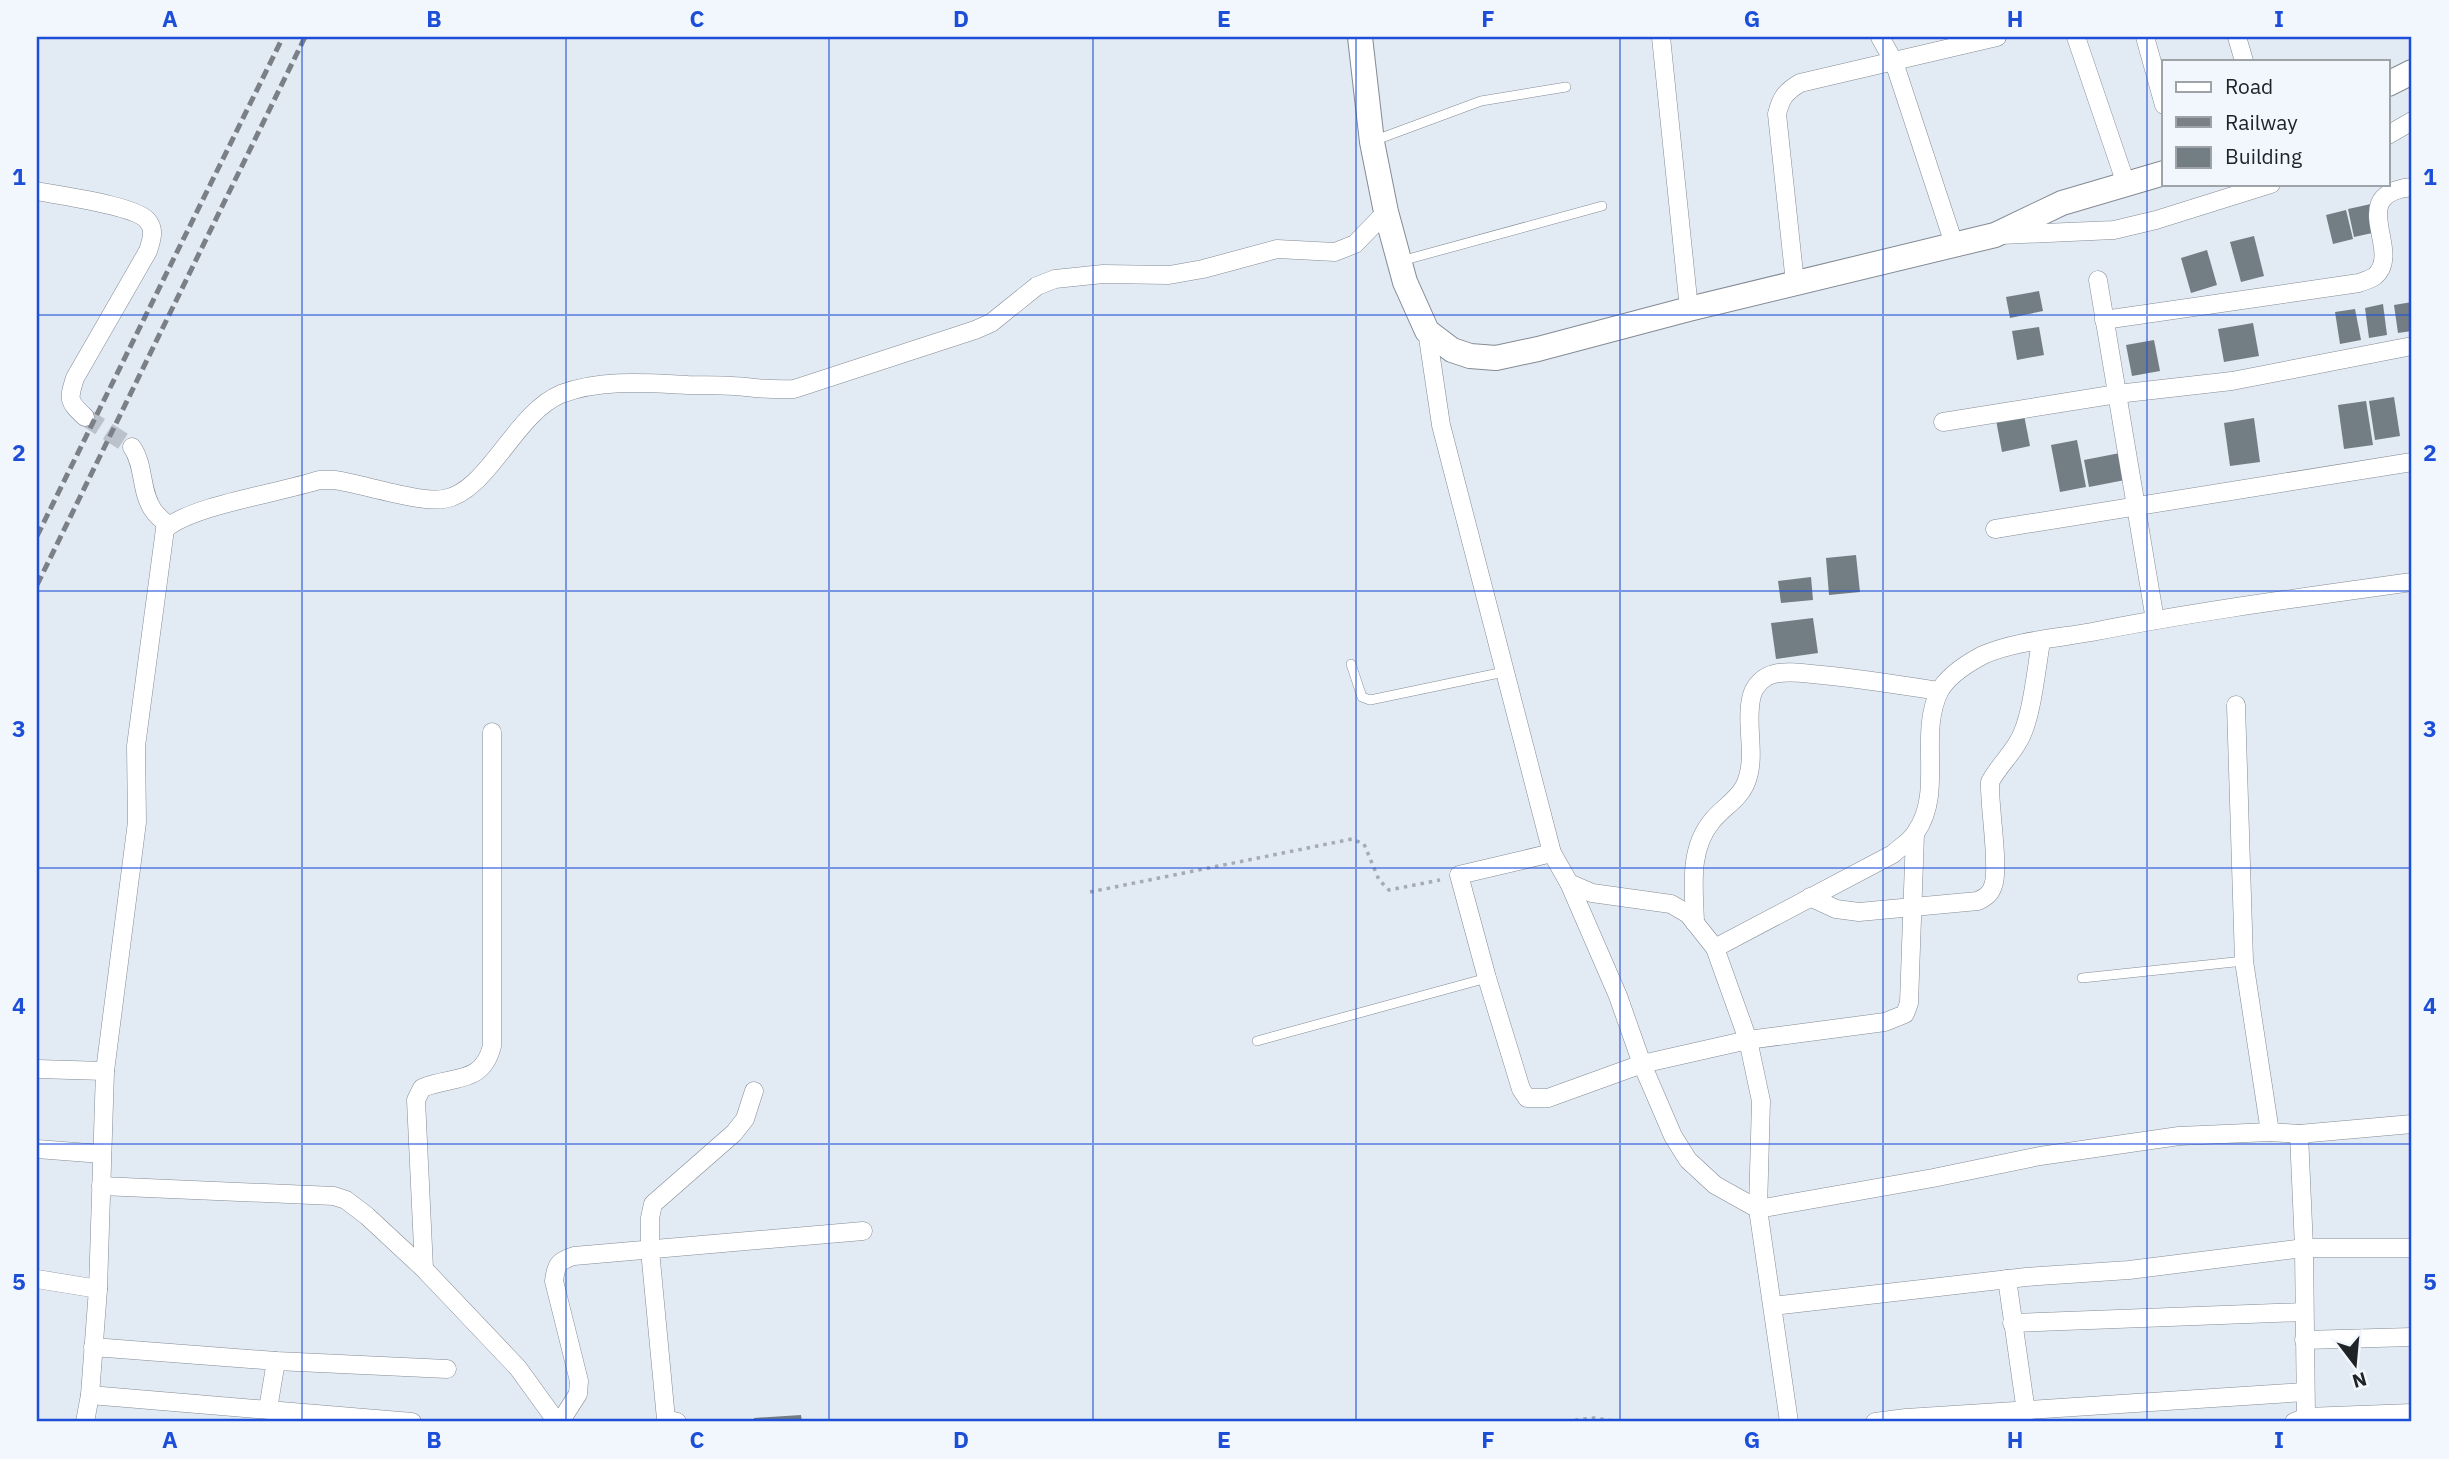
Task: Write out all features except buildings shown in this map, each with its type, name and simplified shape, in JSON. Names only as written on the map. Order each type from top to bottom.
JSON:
[{"type":"street","points":[[1360,37],[1372,142],[1386,212],[1405,282],[1427,331],[1441,425],[1552,853],[1569,883],[1618,996],[1642,1063],[1673,1136],[1688,1160],[1715,1185],[1758,1209],[2040,1156],[2179,1136],[2270,1132],[2299,1134],[2412,1124]]},
{"type":"street","points":[[1661,37],[1689,309]]},
{"type":"street","points":[[1880,37],[1894,62],[1954,244]]},
{"type":"street","points":[[1794,283],[1777,114],[1785,92],[1800,83],[1997,37]]},
{"type":"street","points":[[2076,37],[2126,184]]},
{"type":"street","points":[[2145,37],[2162,98]]},
{"type":"street","points":[[2237,37],[2244,60]]},
{"type":"street","points":[[2390,83],[2412,72]]},
{"type":"street","points":[[2390,134],[2412,121]]},
{"type":"street","points":[[1995,236],[2062,203],[2162,174]]},
{"type":"street","points":[[1427,331],[1452,350],[1470,356],[1496,358],[1954,244],[1995,236],[2114,230],[2156,220],[2250,187]]},
{"type":"street","points":[[2104,320],[2359,283],[2375,276],[2382,264],[2378,211],[2382,198],[2392,191],[2412,187]]},
{"type":"street","points":[[37,191],[131,211],[148,221],[153,235],[148,251],[75,378],[70,395],[71,403],[85,417]]},
{"type":"street","points":[[85,1422],[90,1395],[98,1289],[104,1071],[137,822],[136,746],[165,529],[175,520],[200,512],[319,480],[335,480],[427,499],[445,499],[460,494],[477,480],[525,421],[561,394],[589,387],[634,383],[746,387],[772,391],[794,389],[975,330],[991,323],[1037,286],[1055,279],[1090,274],[1170,275],[1277,249],[1335,251],[1355,244],[1386,212]]},
{"type":"street","points":[[2098,281],[2155,620]]},
{"type":"street","points":[[1943,422],[2117,394],[2232,381],[2412,346]]},
{"type":"street","points":[[132,447],[141,465],[148,501],[154,513],[169,526]]},
{"type":"street","points":[[1995,529],[2412,462]]},
{"type":"street","points":[[1715,948],[1893,854],[1915,834],[1924,818],[1930,726],[1939,691],[1963,667],[1984,655],[2008,647],[2155,620],[2412,582]]},
{"type":"street","points":[[1811,897],[1836,909],[1859,912],[1978,901],[1988,895],[1994,885],[1990,782],[2018,743],[2024,729],[2041,642]]},
{"type":"street","points":[[1695,923],[1694,861],[1701,838],[1712,821],[1742,790],[1748,778],[1751,762],[1751,698],[1763,679],[1773,674],[1793,672],[1939,691]]},
{"type":"street","points":[[2236,705],[2244,961],[2270,1132]]},
{"type":"street","points":[[424,1269],[416,1100],[422,1088],[438,1081],[480,1071],[488,1060],[492,1046],[492,732]]},
{"type":"street","points":[[1552,853],[1459,875],[1487,978],[1521,1089],[1527,1098],[1548,1098],[1642,1063],[1748,1040],[1885,1022],[1906,1014],[1909,1003],[1915,834]]},
{"type":"street","points":[[1569,883],[1592,893],[1671,904],[1688,914],[1715,948],[1748,1040],[1760,1101],[1758,1209],[1789,1422]]},
{"type":"street","points":[[37,1069],[104,1071]]},
{"type":"street","points":[[670,1421],[650,1250],[653,1204],[734,1133],[745,1119],[754,1091]]},
{"type":"street","points":[[2299,1134],[2304,1248],[2305,1392],[2300,1420],[2412,1413]]},
{"type":"street","points":[[37,1149],[102,1154]]},
{"type":"street","points":[[101,1186],[334,1196],[345,1200],[367,1216],[424,1269],[518,1368],[559,1422],[578,1394],[579,1381],[554,1281],[555,1266],[561,1260],[574,1256],[863,1231]]},
{"type":"street","points":[[1773,1306],[2007,1279],[2129,1270],[2304,1248],[2412,1248]]},
{"type":"street","points":[[37,1279],[98,1289]]},
{"type":"street","points":[[2007,1279],[2026,1412]]},
{"type":"street","points":[[2012,1323],[2304,1312]]},
{"type":"street","points":[[2304,1340],[2412,1337]]},
{"type":"street","points":[[93,1347],[276,1361],[447,1369]]},
{"type":"street","points":[[268,1409],[276,1361]]},
{"type":"street","points":[[1875,1422],[2026,1412],[2062,1416],[2305,1392]]},
{"type":"street","points":[[90,1395],[412,1422]]},
{"type":"lane","points":[[1372,142],[1481,101],[1566,88]]},
{"type":"lane","points":[[1399,262],[1602,206]]},
{"type":"lane","points":[[1351,664],[1362,697],[1370,700],[1504,672]]},
{"type":"lane","points":[[2082,978],[2244,961]]},
{"type":"lane","points":[[1257,1041],[1487,978]]},
{"type":"path","points":[[1090,891],[1352,839],[1364,844],[1378,880],[1389,890],[1459,875]]},
{"type":"path","points":[[1558,1422],[1594,1418],[1620,1422]]},
{"type":"tunnel","points":[[85,417],[132,447]]},
{"type":"railway","points":[[37,536],[283,37]]},
{"type":"railway","points":[[37,585],[305,37]]}]
